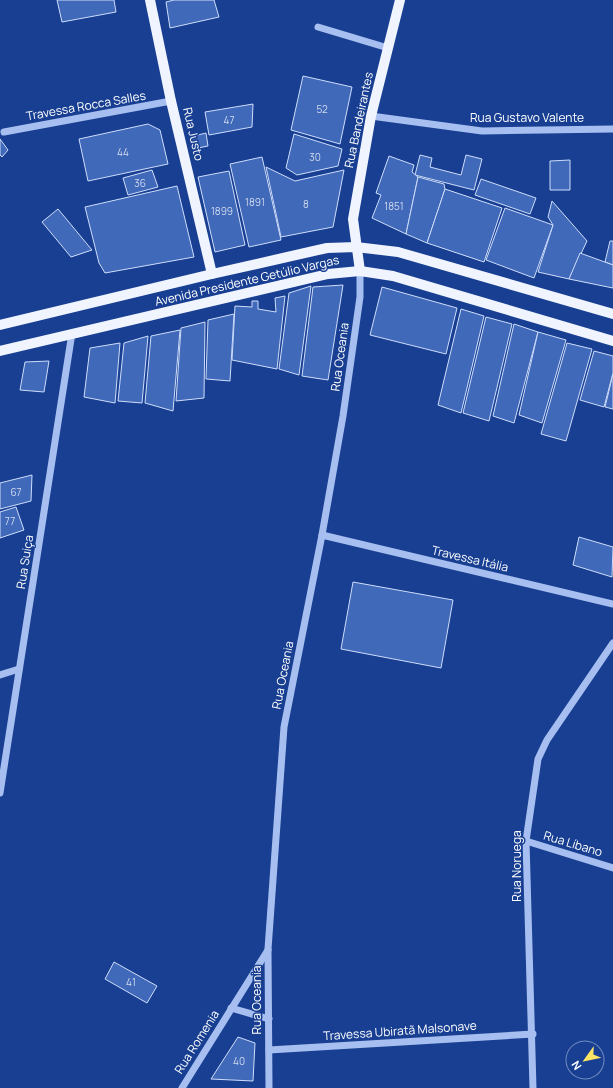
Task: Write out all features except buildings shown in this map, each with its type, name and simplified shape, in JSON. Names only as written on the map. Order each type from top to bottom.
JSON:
[{"type":"main road","name":"Rua Justo","points":[[150,0],[171,101],[212,274]]},
{"type":"main road","name":"Rua Bandeirantes","points":[[360,271],[353,220],[371,116],[400,0]]},
{"type":"main road","name":"Avenida Presidente Getúlio Vargas","points":[[0,325],[328,248],[356,247],[398,252],[613,314]]},
{"type":"main road","name":"Avenida Presidente Getúlio Vargas","points":[[0,351],[328,274],[360,271],[393,276],[613,341]]},
{"type":"street","points":[[318,27],[388,48]]},
{"type":"street","name":"Travessa Rocca Salles","points":[[4,132],[171,101]]},
{"type":"street","name":"Rua Gustavo Valente","points":[[371,116],[482,131],[613,129]]},
{"type":"street","name":"Rua Oceania","points":[[269,1088],[268,949],[284,727],[322,535],[344,409],[360,297],[360,271]]},
{"type":"street","name":"Rua Suiça","points":[[0,794],[72,333]]},
{"type":"street","name":"Travessa Itália","points":[[322,535],[613,604]]},
{"type":"street","name":"Rua Noruega","points":[[533,1088],[526,841],[538,759],[546,740],[613,642]]},
{"type":"street","points":[[0,675],[19,669]]},
{"type":"street","name":"Rua Líbano","points":[[526,841],[613,868]]},
{"type":"street","name":"Rua Romenia","points":[[182,1088],[268,949]]},
{"type":"street","name":"Rua Romenia","points":[[231,1008],[269,1019]]},
{"type":"street","name":"Travessa Ubiratã Malsonave","points":[[269,1050],[532,1034]]}]
